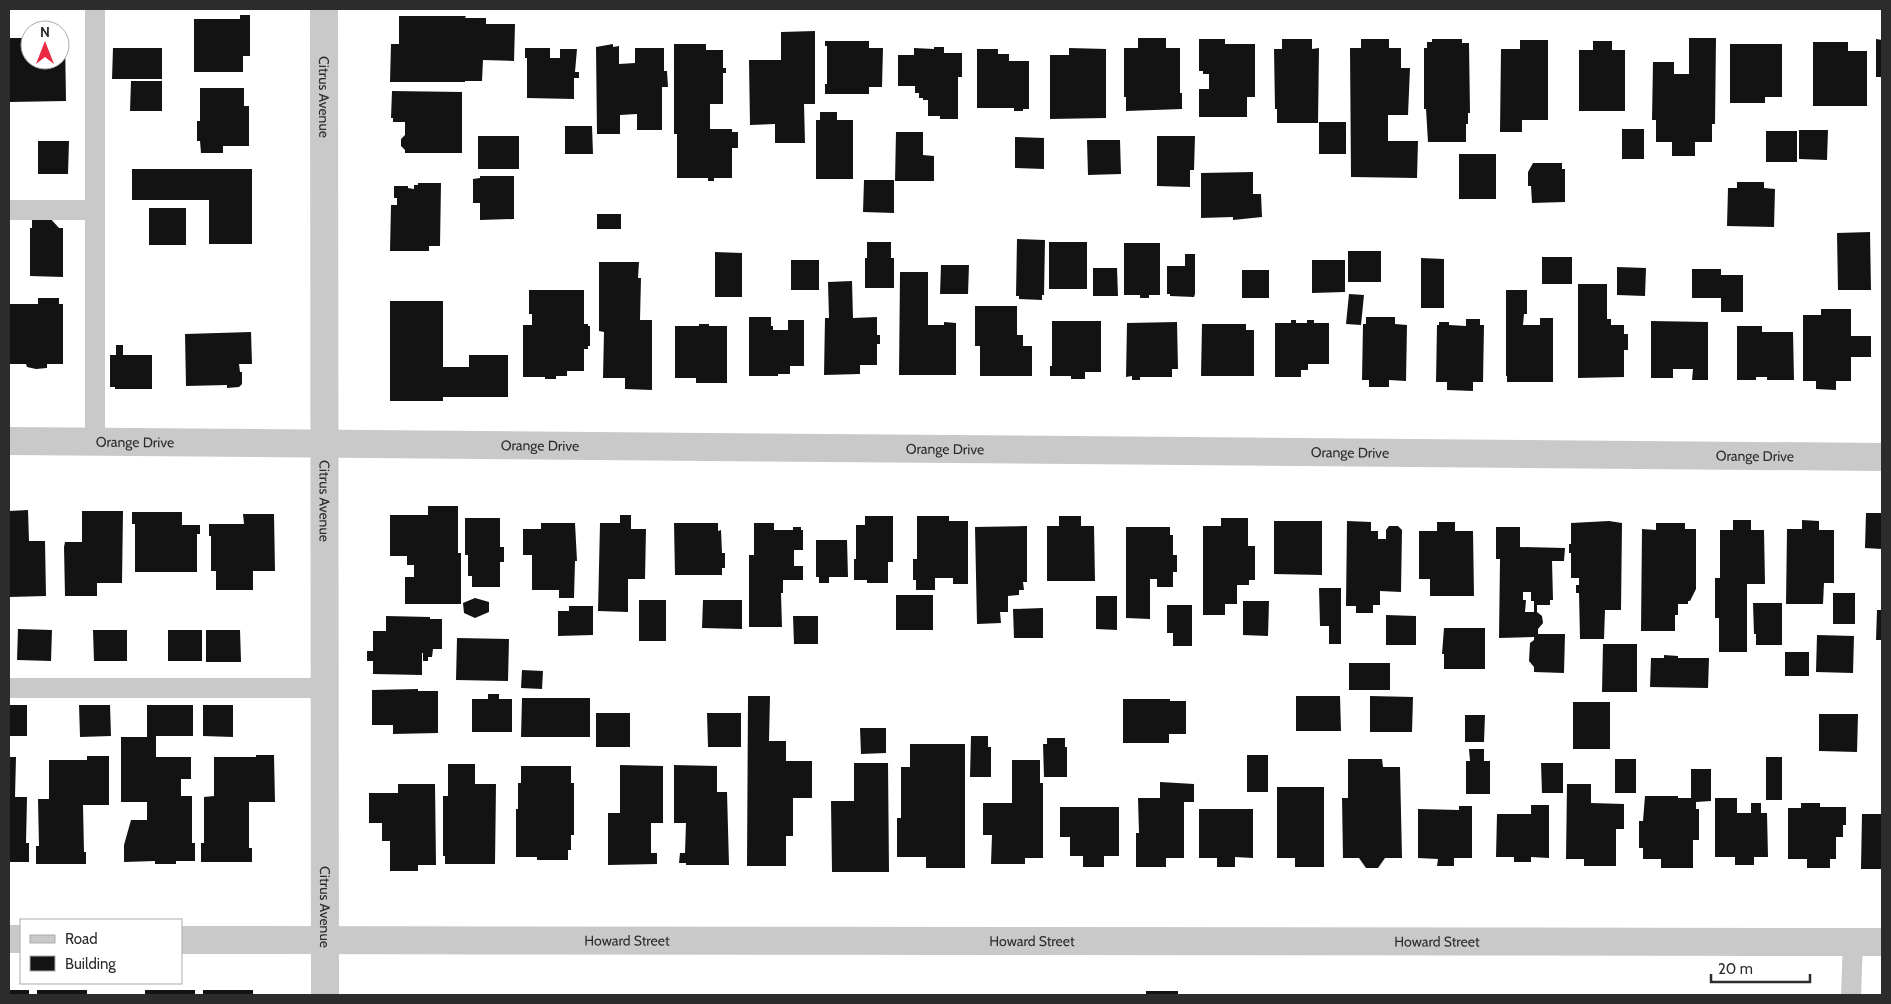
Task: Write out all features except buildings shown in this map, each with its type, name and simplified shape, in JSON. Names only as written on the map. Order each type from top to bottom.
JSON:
[{"type":"street","name":"Citrus Avenue","points":[[324,9],[325,995]]},
{"type":"street","name":"Orange Drive","points":[[9,441],[1882,457]]},
{"type":"street","name":"Howard Street","points":[[182,940],[1882,942]]},
{"type":"lane","points":[[95,9],[95,442]]},
{"type":"lane","points":[[9,210],[95,210]]},
{"type":"lane","points":[[9,688],[325,688]]},
{"type":"lane","points":[[1851,995],[1853,942]]}]
